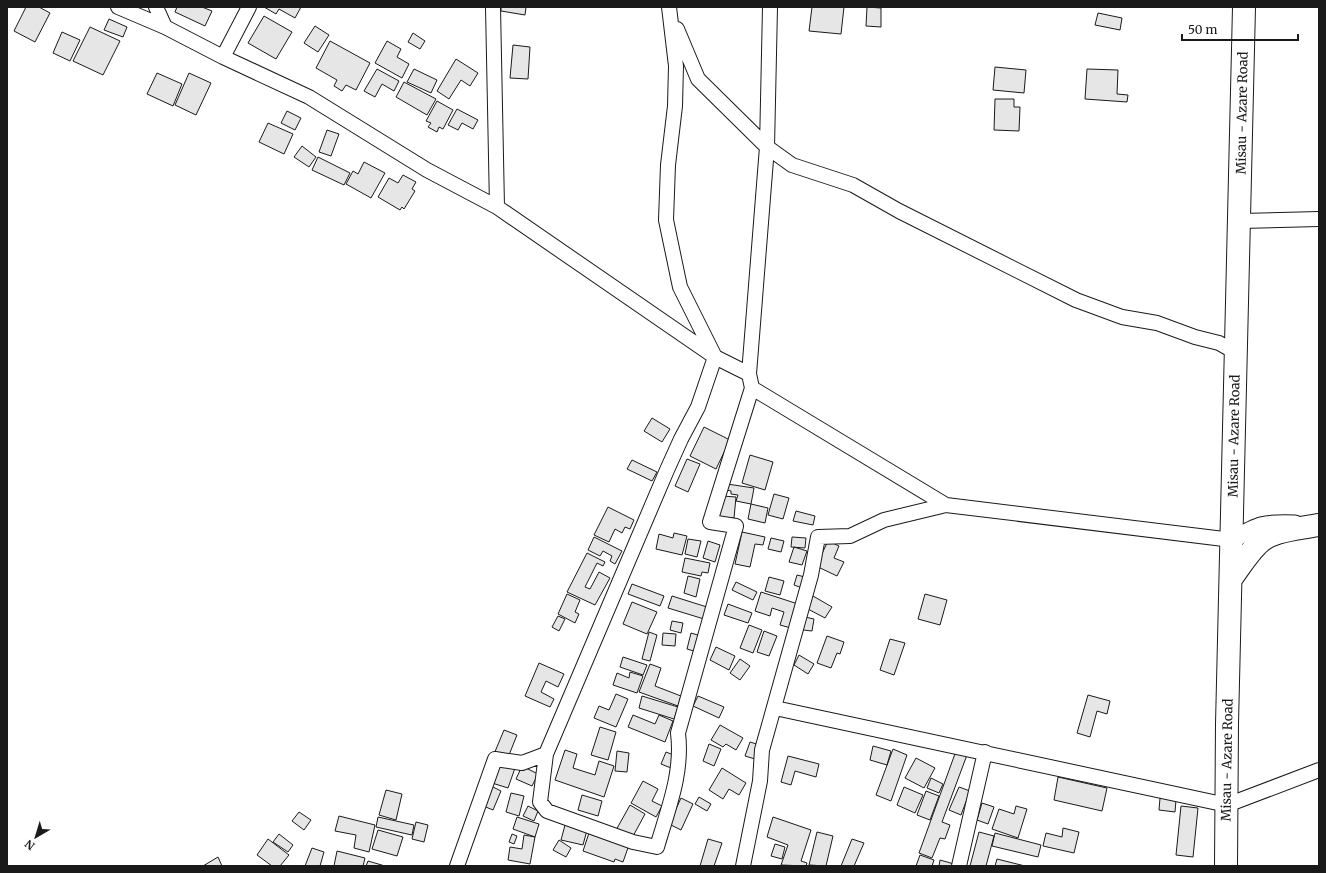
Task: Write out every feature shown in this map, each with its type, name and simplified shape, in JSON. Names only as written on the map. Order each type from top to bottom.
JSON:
[{"type":"main road","name":"Misau - Azare Road","points":[[1226,866],[1235,352],[1240,221],[1244,7]]},
{"type":"main road","points":[[1231,579],[1257,545],[1265,538],[1275,534],[1318,525]]},
{"type":"street","points":[[118,7],[165,27],[309,97],[427,170],[497,206],[751,381],[946,505]]},
{"type":"street","points":[[156,7],[165,27]]},
{"type":"street","points":[[224,57],[249,7]]},
{"type":"street","points":[[493,7],[497,206]]},
{"type":"street","points":[[668,8],[676,66],[675,106],[668,164],[666,220],[680,287],[715,357],[698,407],[667,470],[546,754],[540,802],[548,811],[633,842],[657,847],[678,772],[680,752],[678,733],[736,526],[710,522],[751,381],[767,147],[770,7]]},
{"type":"street","points":[[668,8],[698,80],[767,147],[792,164],[852,185],[900,211],[1076,300],[1122,317],[1157,323],[1195,337],[1219,343],[1235,352]]},
{"type":"street","points":[[1240,221],[1319,219]]},
{"type":"street","points":[[743,866],[760,781],[762,750],[811,575],[818,537],[850,536],[884,520],[946,505],[1232,540],[1252,528],[1261,525],[1273,523],[1318,525]]},
{"type":"street","points":[[775,708],[1227,805],[1319,770]]},
{"type":"street","points":[[960,866],[985,752]]},
{"type":"street","points":[[457,866],[495,759],[522,763],[546,754]]},
{"type":"building","points":[[26,7],[39,7],[50,13],[35,42],[14,31]]},
{"type":"building","points":[[177,7],[202,7],[212,11],[205,26],[175,12]]},
{"type":"building","points":[[264,7],[301,7],[295,18],[279,9],[276,14]]},
{"type":"building","points":[[501,7],[526,7],[525,15],[501,11]]},
{"type":"building","points":[[812,7],[844,7],[841,34],[809,31]]},
{"type":"building","points":[[867,7],[881,8],[881,27],[866,26]]},
{"type":"building","points":[[1098,13],[1122,18],[1120,30],[1095,25]]},
{"type":"building","points":[[264,16],[292,32],[276,59],[248,43]]},
{"type":"building","points":[[109,19],[127,27],[123,37],[104,30]]},
{"type":"building","points":[[315,26],[329,35],[318,52],[304,43]]},
{"type":"building","points":[[90,27],[120,41],[103,75],[73,61]]},
{"type":"building","points":[[62,32],[80,40],[70,61],[53,53]]},
{"type":"building","points":[[413,33],[425,41],[420,49],[408,42]]},
{"type":"building","points":[[330,41],[370,63],[356,90],[346,85],[342,91],[334,86],[337,80],[316,68]]},
{"type":"building","points":[[387,41],[401,49],[397,57],[409,64],[402,78],[375,63]]},
{"type":"building","points":[[513,45],[530,47],[528,79],[510,78]]},
{"type":"building","points":[[456,59],[478,73],[470,86],[461,80],[449,99],[437,91]]},
{"type":"building","points":[[995,67],[1026,70],[1024,93],[993,90]]},
{"type":"building","points":[[377,69],[399,81],[394,91],[382,84],[375,97],[364,91]]},
{"type":"building","points":[[414,69],[437,80],[431,93],[407,82]]},
{"type":"building","points":[[1087,69],[1118,70],[1117,94],[1128,95],[1127,102],[1085,99]]},
{"type":"building","points":[[157,73],[182,84],[173,106],[147,94]]},
{"type":"building","points":[[189,73],[211,83],[196,115],[175,105]]},
{"type":"building","points":[[404,82],[436,99],[427,115],[396,97]]},
{"type":"building","points":[[995,99],[1014,99],[1014,107],[1020,107],[1019,131],[994,130]]},
{"type":"building","points":[[437,101],[453,110],[443,129],[439,127],[437,132],[428,127],[431,123],[426,121]]},
{"type":"building","points":[[457,109],[478,120],[473,129],[462,123],[458,130],[448,125]]},
{"type":"building","points":[[287,111],[301,118],[295,130],[281,123]]},
{"type":"building","points":[[268,123],[293,134],[284,154],[259,142]]},
{"type":"building","points":[[327,130],[339,134],[331,156],[319,152]]},
{"type":"building","points":[[302,146],[316,157],[309,167],[294,157]]},
{"type":"building","points":[[318,157],[350,173],[344,185],[312,170]]},
{"type":"building","points":[[364,162],[385,173],[371,198],[346,184],[353,171],[358,174]]},
{"type":"building","points":[[403,175],[416,182],[412,189],[415,191],[404,209],[402,207],[400,210],[378,197],[389,178],[398,183]]},
{"type":"building","points":[[652,418],[670,429],[662,442],[644,431]]},
{"type":"building","points":[[704,427],[730,440],[716,469],[690,456]]},
{"type":"building","points":[[750,455],[773,462],[765,490],[742,483]]},
{"type":"building","points":[[687,459],[700,464],[688,492],[675,486]]},
{"type":"building","points":[[632,460],[657,472],[652,481],[627,469]]},
{"type":"building","points":[[727,484],[754,488],[751,504],[736,501],[738,495],[731,494],[731,491],[726,490]]},
{"type":"building","points":[[774,494],[789,498],[783,519],[768,515]]},
{"type":"building","points":[[722,496],[736,497],[734,518],[719,517]]},
{"type":"building","points":[[751,504],[768,508],[765,523],[748,519]]},
{"type":"building","points":[[608,507],[634,520],[630,529],[625,527],[622,533],[615,529],[609,542],[594,535]]},
{"type":"building","points":[[796,511],[815,516],[813,525],[793,521]]},
{"type":"building","points":[[742,532],[765,537],[763,545],[755,544],[750,567],[735,564]]},
{"type":"building","points":[[674,533],[687,536],[682,555],[656,549],[659,534],[673,538]]},
{"type":"building","points":[[594,537],[622,551],[615,564],[610,561],[612,556],[603,551],[600,556],[588,550]]},
{"type":"building","points":[[792,537],[806,538],[805,548],[791,547]]},
{"type":"building","points":[[771,538],[784,541],[781,552],[768,549]]},
{"type":"building","points":[[688,539],[701,541],[697,557],[685,554]]},
{"type":"building","points":[[708,541],[720,545],[715,562],[703,558]]},
{"type":"building","points":[[828,541],[839,546],[834,558],[844,562],[837,576],[816,566]]},
{"type":"building","points":[[794,547],[807,551],[802,565],[789,562]]},
{"type":"building","points":[[587,553],[605,562],[603,566],[597,563],[585,587],[590,589],[599,572],[610,578],[595,605],[567,592]]},
{"type":"building","points":[[685,558],[710,563],[708,573],[702,572],[701,576],[682,572]]},
{"type":"building","points":[[797,575],[805,577],[802,588],[794,585]]},
{"type":"building","points":[[688,576],[700,579],[696,597],[684,593]]},
{"type":"building","points":[[769,577],[784,581],[780,595],[765,591]]},
{"type":"building","points":[[736,582],[757,592],[753,600],[732,590]]},
{"type":"building","points":[[632,584],[664,596],[660,606],[628,594]]},
{"type":"building","points":[[761,592],[798,604],[791,628],[780,625],[784,612],[772,608],[770,616],[755,611]]},
{"type":"building","points":[[567,594],[580,600],[575,612],[579,614],[575,623],[558,614]]},
{"type":"building","points":[[925,594],[947,600],[940,625],[918,619]]},
{"type":"building","points":[[672,596],[707,607],[704,619],[668,608]]},
{"type":"building","points":[[813,596],[832,607],[825,618],[806,608]]},
{"type":"building","points":[[632,602],[657,612],[647,634],[623,624]]},
{"type":"building","points":[[728,604],[752,613],[748,623],[724,615]]},
{"type":"building","points":[[558,616],[565,619],[559,631],[552,627]]},
{"type":"building","points":[[805,617],[814,619],[812,631],[803,630]]},
{"type":"building","points":[[672,621],[683,623],[681,633],[670,630]]},
{"type":"building","points":[[749,625],[762,630],[753,653],[740,648]]},
{"type":"building","points":[[764,631],[777,636],[769,656],[757,652]]},
{"type":"building","points":[[649,632],[657,635],[650,661],[642,659]]},
{"type":"building","points":[[663,633],[676,634],[675,646],[662,645]]},
{"type":"building","points":[[691,633],[701,636],[697,652],[687,649]]},
{"type":"building","points":[[827,636],[844,642],[840,654],[837,653],[831,668],[817,663]]},
{"type":"building","points":[[890,639],[905,643],[894,675],[880,670]]},
{"type":"building","points":[[716,647],[735,656],[729,670],[710,660]]},
{"type":"building","points":[[799,655],[814,664],[808,674],[794,665]]},
{"type":"building","points":[[623,657],[647,665],[643,675],[620,667]]},
{"type":"building","points":[[740,659],[750,666],[740,680],[730,673]]},
{"type":"building","points":[[539,663],[564,674],[558,687],[546,681],[541,692],[554,699],[550,707],[525,696]]},
{"type":"building","points":[[650,664],[661,668],[655,686],[681,696],[678,706],[639,692]]},
{"type":"building","points":[[630,672],[643,676],[637,693],[613,685],[617,673],[629,678]]},
{"type":"building","points":[[616,694],[628,699],[616,727],[594,718],[599,706],[609,710]]},
{"type":"building","points":[[1088,695],[1110,701],[1107,714],[1097,711],[1090,737],[1077,733]]},
{"type":"building","points":[[642,696],[678,707],[674,719],[639,708]]},
{"type":"building","points":[[698,696],[724,707],[719,718],[693,706]]},
{"type":"building","points":[[633,715],[655,724],[659,715],[673,721],[665,742],[628,727]]},
{"type":"building","points":[[720,725],[743,738],[736,750],[726,744],[723,747],[711,740]]},
{"type":"building","points":[[600,727],[616,732],[608,760],[591,755]]},
{"type":"building","points":[[504,730],[517,735],[507,760],[494,754]]},
{"type":"building","points":[[750,742],[760,745],[755,759],[745,756]]},
{"type":"building","points":[[709,744],[721,749],[714,766],[703,761]]},
{"type":"building","points":[[873,746],[891,751],[887,765],[870,760]]},
{"type":"building","points":[[893,749],[907,755],[891,801],[876,795]]},
{"type":"building","points":[[565,750],[577,754],[573,768],[595,775],[599,761],[614,766],[604,797],[555,780]]},
{"type":"building","points":[[617,751],[629,753],[627,772],[615,771]]},
{"type":"building","points":[[956,751],[967,755],[942,822],[950,825],[945,839],[940,838],[932,858],[919,853]]},
{"type":"building","points":[[666,752],[676,756],[671,768],[661,764]]},
{"type":"building","points":[[788,756],[819,764],[816,777],[795,771],[791,785],[781,782]]},
{"type":"building","points":[[916,758],[935,768],[924,788],[905,778]]},
{"type":"building","points":[[499,762],[515,768],[508,788],[492,783]]},
{"type":"building","points":[[522,766],[538,774],[532,786],[516,779]]},
{"type":"building","points":[[722,768],[746,783],[739,795],[729,789],[723,799],[709,790]]},
{"type":"building","points":[[1058,777],[1107,788],[1102,811],[1054,800]]},
{"type":"building","points":[[931,778],[943,784],[939,793],[927,788]]},
{"type":"building","points":[[643,781],[658,789],[652,801],[662,806],[656,817],[631,803]]},
{"type":"building","points":[[489,785],[501,791],[493,810],[481,805]]},
{"type":"building","points":[[904,787],[923,795],[915,813],[897,805]]},
{"type":"building","points":[[959,787],[970,791],[961,815],[949,810]]},
{"type":"building","points":[[386,790],[402,794],[396,820],[379,815]]},
{"type":"building","points":[[926,791],[939,796],[930,820],[917,815]]},
{"type":"building","points":[[511,793],[524,796],[519,816],[506,812]]},
{"type":"building","points":[[582,795],[602,801],[598,816],[578,810]]},
{"type":"building","points":[[699,797],[711,804],[707,811],[695,804]]},
{"type":"building","points":[[681,798],[693,804],[681,830],[669,824]]},
{"type":"building","points":[[1160,798],[1176,800],[1175,812],[1159,810]]},
{"type":"building","points":[[982,803],[994,807],[988,824],[977,820]]},
{"type":"building","points":[[630,805],[645,814],[631,840],[615,832]]},
{"type":"building","points":[[528,806],[538,811],[534,821],[523,816]]},
{"type":"building","points":[[1016,806],[1027,809],[1018,838],[992,829],[999,809],[1014,814]]},
{"type":"building","points":[[1181,806],[1198,808],[1193,857],[1176,855]]},
{"type":"building","points":[[299,812],[311,820],[304,830],[292,821]]},
{"type":"building","points":[[339,816],[375,825],[369,852],[354,848],[356,835],[335,831]]},
{"type":"building","points":[[378,817],[414,825],[412,835],[376,827]]},
{"type":"building","points":[[517,817],[539,824],[535,837],[513,829]]},
{"type":"building","points":[[773,817],[811,830],[801,861],[807,863],[806,866],[781,865],[788,845],[767,837]]},
{"type":"building","points":[[416,822],[428,825],[424,842],[412,839]]},
{"type":"building","points":[[565,825],[587,830],[583,845],[561,840]]},
{"type":"building","points":[[1063,828],[1079,832],[1074,853],[1043,846],[1046,833],[1062,837]]},
{"type":"building","points":[[378,830],[403,837],[397,856],[372,849]]},
{"type":"building","points":[[590,830],[629,845],[623,862],[615,859],[614,862],[583,851]]},
{"type":"building","points":[[817,832],[833,836],[826,866],[809,865]]},
{"type":"building","points":[[979,832],[994,836],[986,866],[970,866]]},
{"type":"building","points":[[995,833],[1041,845],[1038,857],[992,846]]},
{"type":"building","points":[[279,834],[293,845],[288,852],[273,842]]},
{"type":"building","points":[[512,834],[517,836],[514,844],[509,842]]},
{"type":"building","points":[[524,835],[535,837],[530,864],[508,860],[510,847],[522,849]]},
{"type":"building","points":[[268,839],[289,855],[280,866],[272,866],[257,855]]},
{"type":"building","points":[[708,839],[722,843],[714,866],[700,866]]},
{"type":"building","points":[[852,839],[864,843],[854,866],[841,866]]},
{"type":"building","points":[[559,840],[571,848],[566,857],[553,850]]},
{"type":"building","points":[[775,844],[785,847],[782,859],[771,856]]},
{"type":"building","points":[[312,848],[324,852],[320,866],[305,866]]},
{"type":"building","points":[[337,851],[365,858],[363,866],[334,866]]},
{"type":"building","points":[[920,855],[934,860],[932,866],[916,866]]},
{"type":"building","points":[[218,857],[222,866],[203,866]]},
{"type":"building","points":[[997,859],[1025,866],[995,866]]},
{"type":"building","points":[[940,860],[954,864],[954,866],[939,866]]},
{"type":"building","points":[[368,861],[385,866],[366,866]]}]
